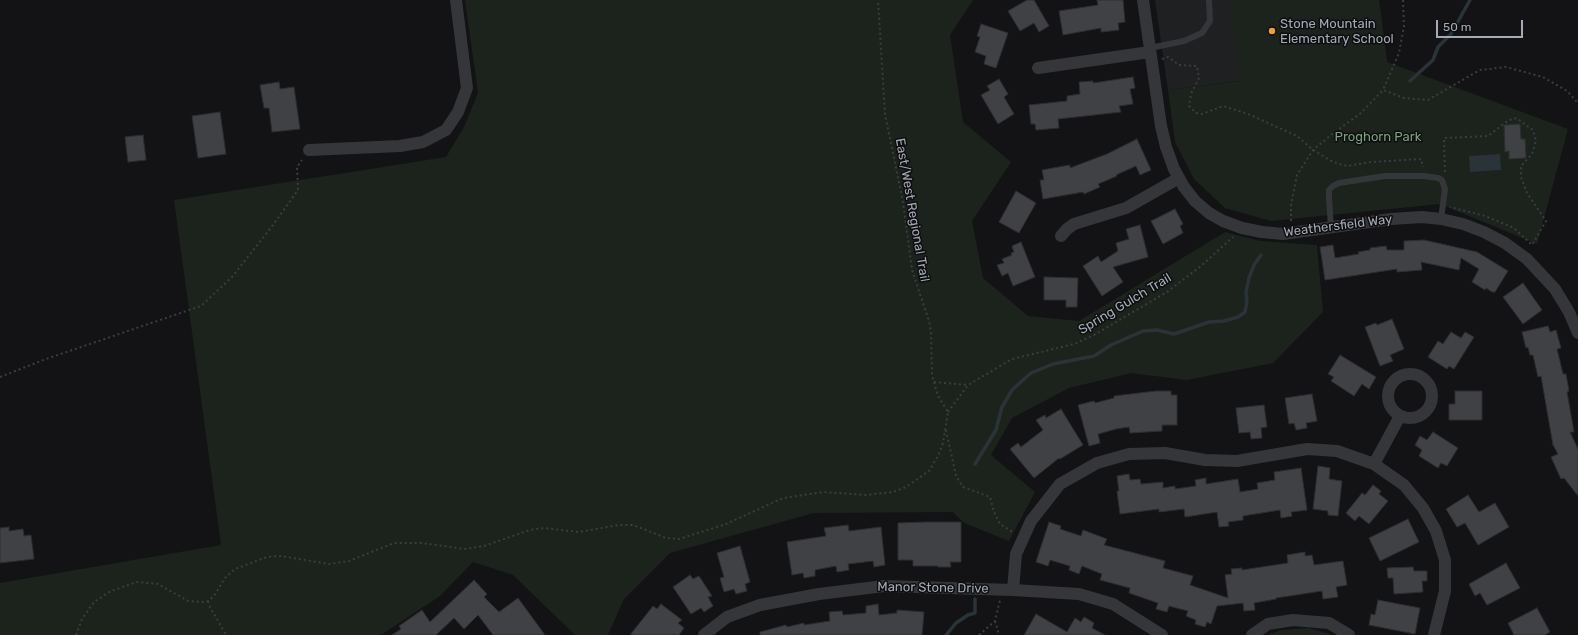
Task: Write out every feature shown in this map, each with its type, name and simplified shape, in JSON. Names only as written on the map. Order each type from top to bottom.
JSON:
[{"type":"street","points":[[309,150],[400,146],[423,142],[446,130],[458,112],[467,88],[456,0]]},
{"type":"street","name":"Weathersfield Way","points":[[1143,0],[1161,126],[1166,147],[1184,187],[1195,201],[1209,213],[1223,221],[1242,228],[1283,234],[1391,219],[1422,217],[1441,219],[1463,224],[1484,232],[1505,243],[1527,259],[1555,289],[1569,312],[1578,333]]},
{"type":"street","points":[[1038,68],[1150,54]]},
{"type":"street","points":[[1060,236],[1074,224],[1126,208],[1179,178]]},
{"type":"street","points":[[1374,464],[1400,416]]},
{"type":"street","points":[[1012,590],[1016,554],[1031,521],[1060,484],[1097,463],[1129,454],[1165,453],[1205,460],[1237,461],[1307,449],[1338,451],[1374,464],[1404,485],[1423,508],[1436,531],[1444,560],[1445,591],[1434,635]]},
{"type":"street","name":"Manor Stone Drive","points":[[704,635],[727,617],[760,606],[818,594],[884,586],[1012,590],[1079,594],[1113,604],[1162,635]]},
{"type":"street","points":[[1252,635],[1268,624],[1293,620],[1329,624],[1349,635]]},
{"type":"lane","points":[[1150,54],[1202,33],[1210,21],[1210,0]]},
{"type":"lane","points":[[1331,227],[1329,190],[1333,186],[1385,176],[1424,176],[1438,178],[1444,184],[1445,189],[1441,219]]},
{"type":"path","name":"East/West Regional Trail","points":[[878,0],[885,114],[903,202],[912,270],[929,321],[932,375],[938,396],[948,412]]},
{"type":"path","points":[[1291,233],[1291,205],[1298,175],[1313,150],[1330,135],[1361,113],[1383,90],[1399,53],[1404,26],[1403,0]]},
{"type":"path","points":[[1150,54],[1168,58],[1179,65],[1197,66],[1199,78],[1192,94],[1189,106],[1196,113],[1202,114],[1223,106],[1248,114],[1297,136],[1313,150],[1333,162],[1347,166],[1371,162],[1421,159],[1424,170]]},
{"type":"path","points":[[1383,90],[1404,98],[1428,100],[1480,70],[1506,67],[1543,77],[1567,91],[1578,103]]},
{"type":"path","points":[[1438,171],[1446,172],[1444,138],[1488,136],[1506,122],[1514,118],[1519,120],[1532,130],[1536,141],[1532,154],[1521,166],[1521,177],[1527,193],[1546,221],[1532,245],[1514,228],[1485,216],[1443,206]]},
{"type":"path","points":[[0,377],[46,359],[201,306],[232,277],[273,225],[298,190],[298,167],[309,150]]},
{"type":"path","name":"Spring Gulch Trail","points":[[948,412],[968,385],[1012,359],[1074,344],[1094,336],[1167,292],[1201,266],[1242,228]]},
{"type":"path","points":[[934,382],[968,385]]},
{"type":"path","points":[[76,635],[82,619],[94,602],[111,591],[137,582],[158,584],[188,601],[208,601],[214,596],[224,578],[235,569],[267,557],[281,556],[329,564],[349,561],[394,543],[422,543],[464,549],[484,546],[530,530],[544,528],[579,532],[619,524],[633,525],[666,538],[679,538],[726,524],[783,498],[824,492],[866,495],[893,492],[906,487],[929,471],[938,456],[943,443],[948,412]]},
{"type":"path","points":[[945,427],[956,476],[963,487],[990,497],[994,512],[1000,524],[1023,537]]},
{"type":"path","points":[[999,635],[995,621],[1001,596],[1012,590]]},
{"type":"path","points":[[208,601],[226,635]]},
{"type":"path","points":[[979,635],[995,621]]},
{"type":"shaded area","name":"Stone Mountain Elementary School","points":[[1155,0],[1379,0],[1387,62],[1168,90]]},
{"type":"shaded area","points":[[1500,154],[1501,170],[1470,172],[1469,156]]},
{"type":"green space","points":[[465,0],[973,0],[950,35],[963,122],[1011,162],[972,221],[983,278],[1028,316],[1079,321],[1225,232],[1260,241],[1317,245],[1323,312],[1273,363],[1187,380],[1131,373],[1069,388],[1012,418],[991,455],[1035,492],[1009,541],[964,523],[953,512],[814,513],[670,553],[624,599],[608,635],[575,635],[513,575],[473,562],[440,596],[381,635],[0,635],[0,583],[221,545],[174,200],[446,157],[464,127],[478,93]]},
{"type":"green space","name":"Proghorn Park","points":[[1230,0],[1379,0],[1387,62],[1568,129],[1537,244],[1440,204],[1271,221],[1225,208],[1194,179],[1175,142],[1168,90],[1240,81]]},
{"type":"green space","points":[[1309,628],[1333,635],[1267,635],[1281,630]]},
{"type":"building","points":[[1027,0],[1034,0],[1049,26],[1039,32],[1034,23],[1020,31],[1008,11]]},
{"type":"building","points":[[1097,0],[1123,0],[1125,22],[1118,23],[1119,30],[1101,32],[1101,28],[1063,35],[1059,11],[1098,5]]},
{"type":"building","points":[[981,24],[1008,33],[996,68],[984,64],[986,56],[975,52],[980,37],[977,36]]},
{"type":"building","points":[[1133,77],[1135,88],[1130,89],[1133,104],[1119,106],[1121,112],[1058,119],[1059,128],[1036,130],[1035,124],[1031,124],[1029,105],[1067,101],[1067,96],[1080,94],[1079,82],[1093,81],[1093,83]]},
{"type":"building","points":[[999,79],[1008,94],[1004,97],[1014,114],[998,124],[981,95],[990,90],[987,86]]},
{"type":"building","points":[[279,82],[280,89],[294,87],[300,129],[272,132],[269,108],[264,108],[260,85]]},
{"type":"building","points":[[220,112],[226,154],[198,158],[192,116]]},
{"type":"building","points":[[1520,124],[1521,139],[1525,139],[1526,158],[1509,159],[1509,151],[1505,152],[1504,125]]},
{"type":"building","points":[[143,135],[146,160],[128,162],[125,137]]},
{"type":"building","points":[[1137,139],[1151,170],[1140,175],[1136,166],[1098,184],[1100,187],[1084,194],[1083,192],[1043,199],[1040,180],[1044,180],[1042,170],[1070,165],[1070,168],[1107,154]]},
{"type":"building","points":[[1016,191],[1036,203],[1019,233],[999,222]]},
{"type":"building","points":[[1175,209],[1183,224],[1180,226],[1183,233],[1163,244],[1151,221]]},
{"type":"building","points":[[1140,225],[1148,257],[1113,267],[1123,282],[1102,296],[1083,266],[1098,256],[1101,262],[1118,251],[1116,243],[1129,239],[1126,229]]},
{"type":"building","points":[[1424,240],[1477,252],[1508,271],[1495,292],[1492,292],[1486,288],[1485,290],[1472,282],[1479,269],[1461,258],[1459,270],[1421,262],[1422,270],[1397,272],[1397,269],[1325,280],[1320,247],[1333,245],[1335,258],[1359,254],[1358,252],[1370,250],[1370,248],[1386,246],[1387,250],[1404,250],[1404,241]]},
{"type":"building","points":[[1021,242],[1035,277],[1013,286],[1008,273],[1002,276],[997,265],[1004,263],[1002,259],[1012,255],[1011,253],[1014,252],[1012,246]]},
{"type":"building","points":[[1044,277],[1078,278],[1077,307],[1066,307],[1066,300],[1044,300]]},
{"type":"building","points":[[1523,283],[1542,310],[1523,324],[1503,297]]},
{"type":"building","points":[[1392,319],[1404,349],[1390,355],[1393,361],[1380,366],[1365,327],[1376,323],[1377,325]]},
{"type":"building","points":[[1548,326],[1550,332],[1556,330],[1561,348],[1557,349],[1563,374],[1566,374],[1569,391],[1567,392],[1574,432],[1570,432],[1578,449],[1578,496],[1564,478],[1561,479],[1551,457],[1558,454],[1553,445],[1541,376],[1538,377],[1533,355],[1530,355],[1528,347],[1526,348],[1522,332]]},
{"type":"building","points":[[1451,332],[1461,338],[1465,332],[1474,337],[1454,369],[1449,366],[1447,369],[1428,357],[1438,341],[1443,344]]},
{"type":"building","points":[[1340,355],[1376,377],[1369,389],[1362,384],[1354,396],[1331,381],[1334,377],[1328,374]]},
{"type":"building","points":[[1156,391],[1171,391],[1171,395],[1177,395],[1177,425],[1162,425],[1162,431],[1130,433],[1129,427],[1116,429],[1098,434],[1100,443],[1089,446],[1078,405],[1094,401],[1095,403],[1114,398],[1114,396]]},
{"type":"building","points":[[1455,391],[1482,391],[1482,420],[1449,420],[1449,404],[1455,404]]},
{"type":"building","points":[[1312,394],[1317,421],[1306,423],[1307,428],[1296,430],[1294,423],[1289,424],[1285,398]]},
{"type":"building","points":[[1264,405],[1267,427],[1261,428],[1262,438],[1251,439],[1250,432],[1239,433],[1236,408]]},
{"type":"building","points":[[1061,409],[1083,445],[1060,459],[1059,458],[1034,478],[1010,449],[1018,443],[1021,447],[1043,430],[1036,420],[1045,415],[1046,418]]},
{"type":"building","points":[[1433,432],[1458,448],[1447,466],[1441,463],[1438,468],[1419,456],[1422,450],[1415,445],[1420,436],[1427,440]]},
{"type":"building","points":[[1318,466],[1330,468],[1329,479],[1342,481],[1338,516],[1328,515],[1328,511],[1313,509]]},
{"type":"building","points":[[1301,468],[1307,510],[1291,512],[1292,516],[1281,518],[1280,510],[1243,516],[1243,520],[1228,522],[1229,526],[1219,527],[1217,512],[1185,517],[1184,509],[1159,512],[1159,509],[1120,514],[1117,476],[1129,474],[1130,480],[1140,479],[1141,484],[1163,482],[1163,488],[1175,486],[1175,489],[1196,486],[1195,480],[1206,478],[1206,484],[1238,479],[1240,492],[1258,489],[1257,483],[1275,480],[1274,472]]},
{"type":"building","points":[[1373,485],[1381,491],[1379,494],[1388,501],[1369,524],[1359,516],[1355,521],[1346,513],[1362,493],[1365,495]]},
{"type":"building","points":[[1468,495],[1479,512],[1495,503],[1509,527],[1478,545],[1465,523],[1457,527],[1446,509]]},
{"type":"building","points":[[1408,519],[1419,542],[1380,561],[1369,538]]},
{"type":"building","points":[[961,522],[961,562],[950,562],[951,567],[938,567],[913,566],[913,560],[898,560],[898,523]]},
{"type":"building","points":[[1049,522],[1061,526],[1060,529],[1081,536],[1083,530],[1107,539],[1104,545],[1165,561],[1163,568],[1193,576],[1190,585],[1228,598],[1225,575],[1232,574],[1231,569],[1242,568],[1242,570],[1288,563],[1287,555],[1305,552],[1305,556],[1312,555],[1314,565],[1343,561],[1347,585],[1336,587],[1338,597],[1323,599],[1322,591],[1254,603],[1255,610],[1244,611],[1243,603],[1217,606],[1211,624],[1207,622],[1205,627],[1195,624],[1196,620],[1186,616],[1188,611],[1169,606],[1167,612],[1156,609],[1158,603],[1129,593],[1130,588],[1100,580],[1102,574],[1082,566],[1079,574],[1069,570],[1070,566],[1050,560],[1048,566],[1036,562]]},
{"type":"building","points":[[848,525],[849,531],[881,527],[885,565],[874,567],[873,561],[848,564],[849,570],[837,572],[836,566],[815,570],[815,576],[804,578],[803,573],[792,575],[787,542],[826,536],[824,528]]},
{"type":"building","points":[[9,527],[9,531],[23,529],[24,536],[31,535],[34,559],[0,563],[0,528]]},
{"type":"building","points":[[740,546],[750,582],[745,584],[747,591],[736,594],[734,589],[724,592],[720,578],[724,577],[717,553]]},
{"type":"building","points":[[1506,563],[1520,588],[1487,605],[1480,593],[1475,596],[1469,584]]},
{"type":"building","points":[[1413,567],[1414,571],[1427,571],[1427,581],[1422,581],[1423,592],[1394,594],[1393,578],[1388,578],[1387,568]]},
{"type":"building","points":[[690,575],[693,579],[699,576],[712,596],[708,597],[713,606],[704,612],[701,608],[691,614],[673,587]]},
{"type":"building","points":[[474,580],[487,594],[484,597],[499,612],[518,598],[545,635],[493,635],[478,615],[464,629],[454,618],[436,635],[392,635],[401,629],[399,626],[422,610],[430,622]]},
{"type":"building","points":[[1378,600],[1420,608],[1415,634],[1369,625],[1371,614],[1375,615]]},
{"type":"building","points":[[661,604],[682,620],[678,623],[684,628],[679,635],[630,635],[653,606],[657,609]]},
{"type":"building","points":[[878,604],[879,615],[897,613],[897,610],[924,612],[922,635],[760,635],[760,632],[786,625],[787,627],[804,623],[804,625],[830,621],[829,612],[842,611],[843,615],[866,613],[866,606]]},
{"type":"building","points":[[1537,608],[1550,632],[1545,635],[1514,635],[1508,623]]},
{"type":"building","points":[[1036,614],[1067,632],[1075,618],[1081,622],[1084,617],[1094,623],[1092,628],[1105,635],[1024,635]]},
{"type":"waterway","points":[[1410,81],[1433,60],[1438,47],[1451,34],[1470,0]]},
{"type":"waterway","points":[[975,464],[996,430],[1002,407],[1012,390],[1031,373],[1053,364],[1094,356],[1111,345],[1143,331],[1157,330],[1174,334],[1209,322],[1224,321],[1238,317],[1245,312],[1247,302],[1246,292],[1249,278],[1254,265],[1261,255]]},
{"type":"waterway","points":[[946,635],[956,623],[968,615],[975,613],[975,599]]},
{"type":"place","name":"Stone Mountain Elementary School","points":[[1272,31]]}]
